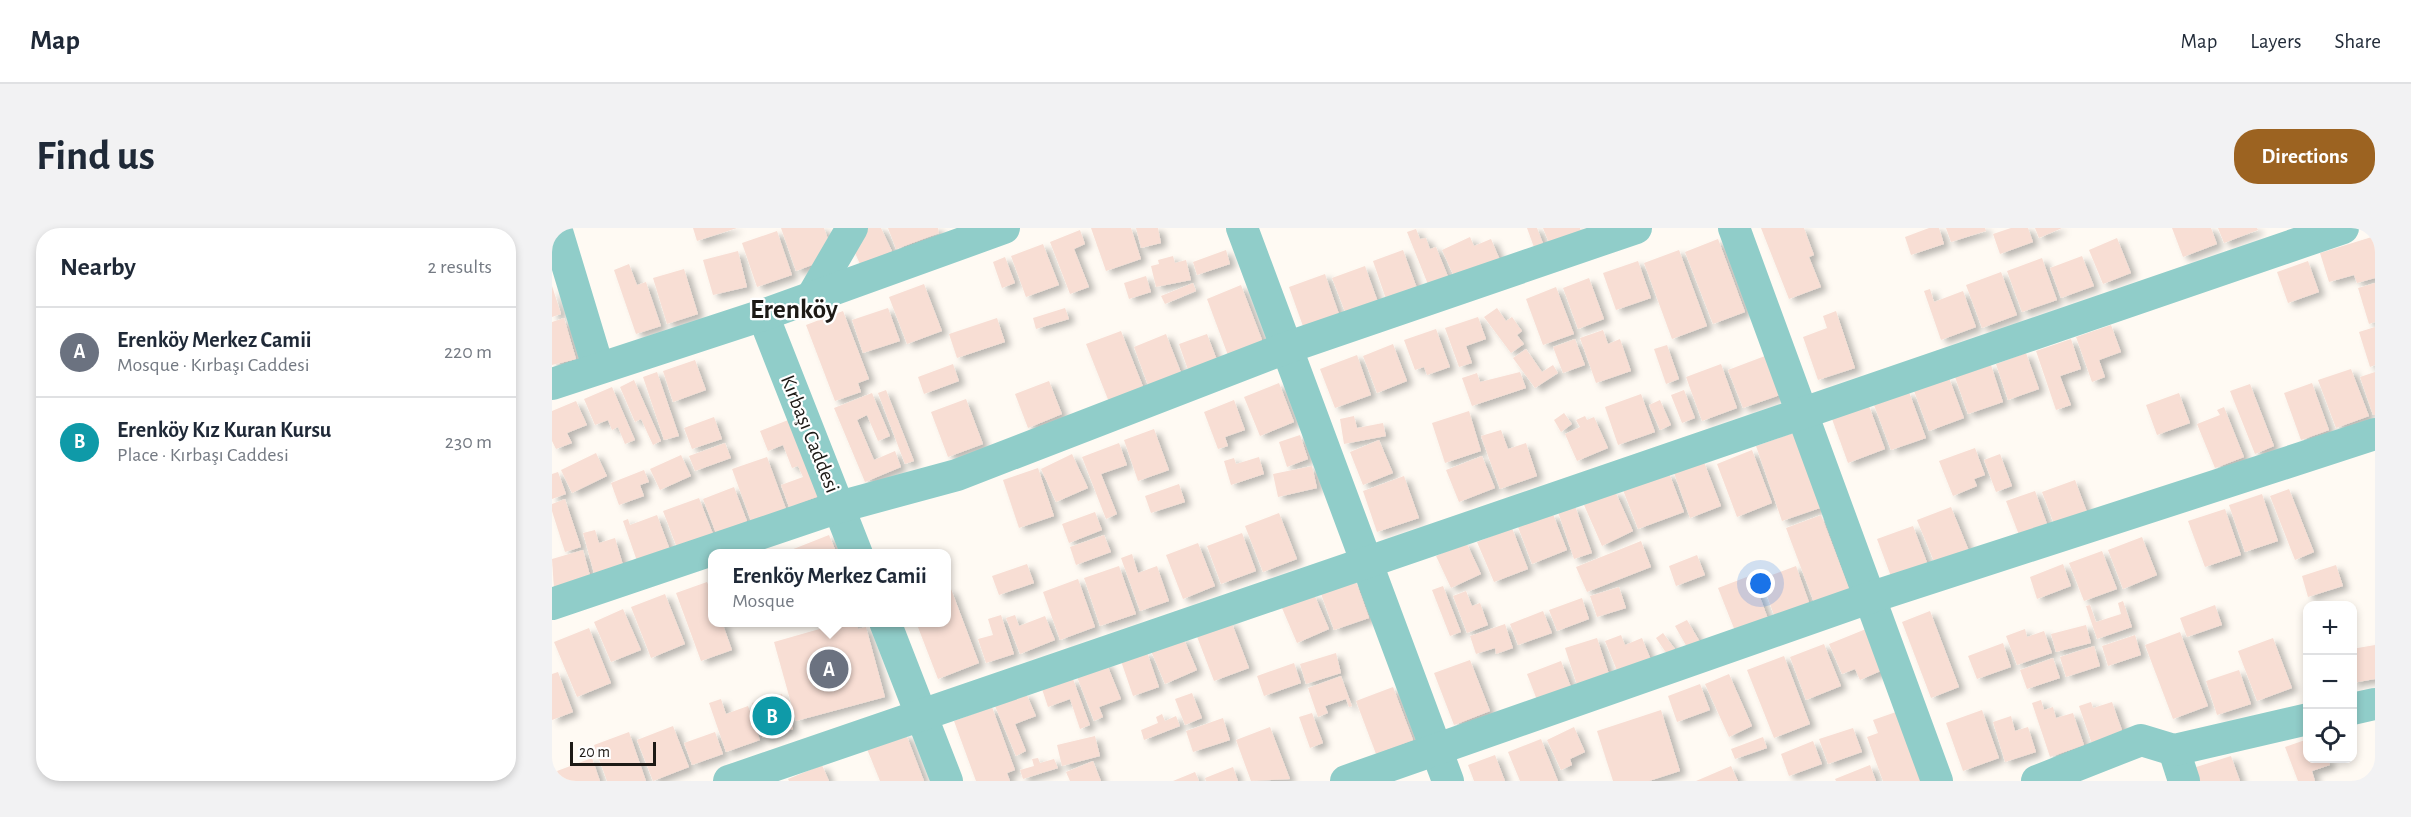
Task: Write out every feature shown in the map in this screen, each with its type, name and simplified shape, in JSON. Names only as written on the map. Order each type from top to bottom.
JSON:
[{"type":"street","points":[[556,228],[597,367]]},
{"type":"street","points":[[813,295],[852,228]]},
{"type":"street","points":[[552,384],[597,367],[763,315],[813,295],[1004,228]]},
{"type":"street","points":[[1242,228],[1448,781]]},
{"type":"street","points":[[715,549],[839,507],[957,475],[1286,348],[1635,228]]},
{"type":"street","points":[[1734,228],[1937,781]]},
{"type":"street","points":[[729,781],[1365,561],[2343,228]]},
{"type":"street","name":"Kırbaşı Caddesi","points":[[763,315],[856,549]]},
{"type":"street","points":[[1346,781],[1869,598],[2375,434]]},
{"type":"street","points":[[552,604],[708,551]]},
{"type":"street","points":[[887,627],[947,781]]},
{"type":"street","points":[[2357,708],[2375,704]]},
{"type":"street","points":[[2037,781],[2141,740],[2174,750],[2303,720]]},
{"type":"street","points":[[2174,750],[2184,781]]},
{"type":"building","points":[[693,228],[737,228],[697,241]]},
{"type":"building","points":[[781,228],[824,228],[830,245],[812,265],[796,271]]},
{"type":"building","points":[[868,228],[881,228],[892,251],[860,264],[851,244]]},
{"type":"building","points":[[888,228],[938,228],[939,233],[896,249]]},
{"type":"building","points":[[1091,228],[1131,228],[1141,259],[1106,271]]},
{"type":"building","points":[[1136,228],[1158,228],[1161,243],[1141,248]]},
{"type":"building","points":[[1527,228],[1537,228],[1544,246],[1535,250]]},
{"type":"building","points":[[1543,228],[1580,228],[1583,236],[1551,248]]},
{"type":"building","points":[[1761,228],[1804,228],[1814,255],[1809,257],[1821,287],[1789,299]]},
{"type":"building","points":[[1929,228],[1939,228],[1944,244],[1911,255],[1905,237]]},
{"type":"building","points":[[1946,228],[1985,228],[1986,231],[1951,242]]},
{"type":"building","points":[[2011,228],[2028,228],[2033,242],[2000,254],[1993,234]]},
{"type":"building","points":[[2035,228],[2062,228],[2039,238]]},
{"type":"building","points":[[2172,228],[2211,228],[2217,244],[2183,257]]},
{"type":"building","points":[[2218,228],[2257,228],[2258,230],[2224,243]]},
{"type":"building","points":[[1416,229],[1420,239],[1426,238],[1430,249],[1436,247],[1449,279],[1429,287],[1407,232]]},
{"type":"building","points":[[1080,230],[1085,244],[1074,249],[1089,287],[1070,294],[1050,242]]},
{"type":"building","points":[[777,231],[792,275],[757,287],[742,243]]},
{"type":"building","points":[[2375,236],[2375,278],[2357,283],[2354,275],[2329,282],[2320,253]]},
{"type":"building","points":[[1470,237],[1474,246],[1491,239],[1500,260],[1456,281],[1442,250]]},
{"type":"building","points":[[2117,238],[2131,273],[2103,284],[2089,250]]},
{"type":"building","points":[[1718,239],[1745,312],[1713,324],[1685,252]]},
{"type":"building","points":[[1043,244],[1059,285],[1026,297],[1011,256]]},
{"type":"building","points":[[1226,250],[1230,264],[1197,275],[1193,262]]},
{"type":"building","points":[[1403,250],[1418,291],[1387,302],[1373,261]]},
{"type":"building","points":[[1679,250],[1707,326],[1672,339],[1644,263]]},
{"type":"building","points":[[738,251],[747,287],[713,295],[703,260]]},
{"type":"building","points":[[1173,256],[1175,263],[1186,260],[1191,280],[1156,287],[1151,266],[1159,264],[1158,260]]},
{"type":"building","points":[[2082,256],[2094,286],[2061,298],[2050,268]]},
{"type":"building","points":[[1005,257],[1015,283],[1002,288],[993,262]]},
{"type":"building","points":[[2042,258],[2057,300],[2022,312],[2007,271]]},
{"type":"building","points":[[1638,261],[1651,298],[1616,310],[1603,273]]},
{"type":"building","points":[[2308,261],[2319,292],[2288,303],[2277,272]]},
{"type":"building","points":[[629,264],[637,285],[646,282],[661,326],[636,334],[614,270]]},
{"type":"building","points":[[1365,266],[1379,305],[1347,317],[1332,278]]},
{"type":"building","points":[[684,269],[698,314],[667,324],[653,278]]},
{"type":"building","points":[[2001,272],[2017,315],[1982,328],[1966,285]]},
{"type":"building","points":[[1325,274],[1340,317],[1304,329],[1289,287]]},
{"type":"building","points":[[1146,276],[1151,292],[1129,299],[1124,283]]},
{"type":"building","points":[[1589,278],[1604,319],[1578,329],[1563,288]]},
{"type":"building","points":[[1193,283],[1196,291],[1165,304],[1161,296]]},
{"type":"building","points":[[2375,283],[2375,322],[2369,324],[2358,288]]},
{"type":"building","points":[[924,284],[942,331],[907,344],[889,297]]},
{"type":"building","points":[[1241,285],[1264,345],[1229,358],[1207,299]]},
{"type":"building","points":[[552,286],[561,314],[552,317]]},
{"type":"building","points":[[1556,287],[1574,334],[1543,345],[1526,299]]},
{"type":"building","points":[[1930,289],[1934,302],[1963,291],[1976,327],[1941,340],[1924,291]]},
{"type":"building","points":[[888,308],[900,341],[863,353],[852,320]]},
{"type":"building","points":[[1065,308],[1069,319],[1036,329],[1033,318]]},
{"type":"building","points":[[1497,308],[1506,321],[1512,317],[1522,331],[1517,335],[1524,344],[1511,353],[1484,317]]},
{"type":"building","points":[[843,311],[869,379],[858,383],[861,392],[835,401],[806,325]]},
{"type":"building","points":[[1836,311],[1855,368],[1818,380],[1803,337],[1827,328],[1823,316]]},
{"type":"building","points":[[1478,317],[1486,339],[1466,346],[1472,363],[1459,367],[1445,328]]},
{"type":"building","points":[[564,318],[576,359],[552,365],[552,322]]},
{"type":"building","points":[[997,318],[1005,342],[957,358],[949,334]]},
{"type":"building","points":[[2111,325],[2121,352],[2099,360],[2105,377],[2092,382],[2076,337]]},
{"type":"building","points":[[2375,327],[2375,365],[2370,367],[2359,332]]},
{"type":"building","points":[[1436,329],[1450,367],[1427,375],[1424,367],[1415,370],[1404,340]]},
{"type":"building","points":[[1603,330],[1608,344],[1620,339],[1631,371],[1596,383],[1580,338]]},
{"type":"building","points":[[1121,331],[1144,389],[1109,402],[1086,344]]},
{"type":"building","points":[[1166,334],[1182,375],[1149,388],[1134,347]]},
{"type":"building","points":[[1207,334],[1217,360],[1188,370],[1179,344]]},
{"type":"building","points":[[1575,339],[1585,365],[1563,373],[1553,347]]},
{"type":"building","points":[[2071,339],[2081,369],[2060,376],[2071,405],[2056,410],[2036,351]]},
{"type":"building","points":[[1393,344],[1407,381],[1377,393],[1363,356]]},
{"type":"building","points":[[1667,345],[1679,379],[1666,384],[1654,349]]},
{"type":"building","points":[[1526,349],[1542,372],[1553,365],[1558,373],[1535,388],[1513,358]]},
{"type":"building","points":[[2026,353],[2039,389],[2008,400],[1996,364]]},
{"type":"building","points":[[1357,355],[1371,395],[1335,408],[1320,369]]},
{"type":"building","points":[[1765,356],[1780,395],[1743,408],[1728,370]]},
{"type":"building","points":[[695,360],[706,390],[673,402],[663,371]]},
{"type":"building","points":[[953,364],[959,381],[924,394],[918,377]]},
{"type":"building","points":[[1721,364],[1737,408],[1702,421],[1686,377]]},
{"type":"building","points":[[1991,365],[2003,402],[1968,414],[1955,377]]},
{"type":"building","points":[[2351,369],[2369,416],[2336,428],[2318,380]]},
{"type":"building","points":[[657,372],[679,436],[664,440],[643,377]]},
{"type":"building","points":[[1520,372],[1526,388],[1472,406],[1462,378],[1477,373],[1480,382]]},
{"type":"building","points":[[2375,372],[2375,415],[2373,415],[2360,377]]},
{"type":"building","points":[[1949,378],[1964,418],[1929,431],[1914,391]]},
{"type":"building","points":[[634,380],[661,441],[653,445],[641,419],[635,422],[620,387]]},
{"type":"building","points":[[1049,381],[1062,414],[1028,428],[1015,394]]},
{"type":"building","points":[[1279,383],[1294,422],[1260,436],[1244,397]]},
{"type":"building","points":[[2312,383],[2329,430],[2301,440],[2284,393]]},
{"type":"building","points":[[2250,384],[2274,446],[2255,454],[2230,391]]},
{"type":"building","points":[[612,387],[635,440],[625,444],[618,427],[612,430],[608,420],[595,425],[584,399]]},
{"type":"building","points":[[886,390],[914,461],[905,464],[878,393]]},
{"type":"building","points":[[1684,390],[1695,418],[1682,423],[1671,395]]},
{"type":"building","points":[[1909,392],[1926,438],[1891,450],[1874,405]]},
{"type":"building","points":[[872,393],[890,436],[878,441],[867,415],[857,420],[874,460],[895,451],[901,467],[865,482],[834,408]]},
{"type":"building","points":[[2179,393],[2190,423],[2157,435],[2146,405]]},
{"type":"building","points":[[1641,394],[1655,432],[1618,445],[1605,407]]},
{"type":"building","points":[[966,399],[983,444],[948,457],[931,412]]},
{"type":"building","points":[[1234,400],[1245,430],[1225,437],[1228,446],[1218,449],[1204,412]]},
{"type":"building","points":[[1660,400],[1671,425],[1660,430],[1649,405]]},
{"type":"building","points":[[576,401],[587,425],[567,433],[572,443],[556,449],[552,441],[552,411]]},
{"type":"building","points":[[1869,406],[1885,449],[1848,463],[1832,419]]},
{"type":"building","points":[[2224,407],[2244,457],[2215,468],[2197,424],[2220,415],[2217,410]]},
{"type":"building","points":[[1469,411],[1481,451],[1445,463],[1432,423]]},
{"type":"building","points":[[1564,413],[1572,424],[1561,432],[1554,420]]},
{"type":"building","points":[[1354,416],[1357,428],[1383,423],[1386,436],[1344,444],[1340,419]]},
{"type":"building","points":[[1585,416],[1587,420],[1594,417],[1608,448],[1577,461],[1565,434],[1580,427],[1576,420]]},
{"type":"building","points":[[714,417],[722,439],[692,449],[684,428]]},
{"type":"building","points":[[796,417],[825,494],[789,507],[781,485],[803,477],[798,466],[792,468],[783,445],[768,451],[760,431]]},
{"type":"building","points":[[1154,429],[1169,470],[1138,481],[1124,440]]},
{"type":"building","points":[[1501,430],[1508,449],[1526,443],[1537,476],[1500,489],[1481,436]]},
{"type":"building","points":[[1793,433],[1820,508],[1782,521],[1756,446]]},
{"type":"building","points":[[1300,435],[1308,459],[1287,467],[1279,442]]},
{"type":"building","points":[[1379,440],[1393,473],[1363,485],[1350,452]]},
{"type":"building","points":[[725,443],[731,458],[695,471],[689,456]]},
{"type":"building","points":[[1119,443],[1127,465],[1101,474],[1117,514],[1106,519],[1082,457]]},
{"type":"building","points":[[1975,448],[1985,475],[1974,479],[1977,486],[1953,496],[1939,461]]},
{"type":"building","points":[[1752,450],[1772,503],[1737,517],[1717,464]]},
{"type":"building","points":[[596,453],[607,476],[572,493],[561,470]]},
{"type":"building","points":[[1072,454],[1088,488],[1056,502],[1041,469]]},
{"type":"building","points":[[2000,454],[2012,486],[1996,492],[1984,460]]},
{"type":"building","points":[[681,455],[691,476],[660,490],[650,469]]},
{"type":"building","points":[[1482,456],[1495,488],[1459,502],[1446,470]]},
{"type":"building","points":[[767,457],[786,509],[751,521],[732,469]]},
{"type":"building","points":[[1259,457],[1264,474],[1231,485],[1224,461],[1234,458],[1236,464]]},
{"type":"building","points":[[1704,462],[1721,506],[1690,518],[1674,473]]},
{"type":"building","points":[[1312,466],[1317,488],[1278,497],[1273,474]]},
{"type":"building","points":[[1038,468],[1054,516],[1019,528],[1003,480]]},
{"type":"building","points":[[644,470],[649,482],[640,485],[644,496],[619,505],[611,483]]},
{"type":"building","points":[[558,472],[566,494],[552,499],[552,474]]},
{"type":"building","points":[[1669,473],[1684,512],[1638,529],[1623,490]]},
{"type":"building","points":[[1404,476],[1419,518],[1377,532],[1363,491]]},
{"type":"building","points":[[2075,480],[2087,512],[2054,524],[2042,492]]},
{"type":"building","points":[[1179,484],[1185,502],[1151,513],[1145,496]]},
{"type":"building","points":[[734,487],[747,521],[716,533],[703,499]]},
{"type":"building","points":[[2289,489],[2314,552],[2295,560],[2270,496]]},
{"type":"building","points":[[1615,491],[1633,531],[1602,546],[1584,505]]},
{"type":"building","points":[[2035,491],[2047,524],[2019,535],[2006,501]]},
{"type":"building","points":[[2262,494],[2278,541],[2245,552],[2229,505]]},
{"type":"building","points":[[699,498],[713,534],[677,548],[663,511]]},
{"type":"building","points":[[565,499],[581,547],[565,552],[552,511],[552,504]]},
{"type":"building","points":[[1575,506],[1592,553],[1574,559],[1558,512]]},
{"type":"building","points":[[1951,507],[1969,551],[1935,564],[1917,520]]},
{"type":"building","points":[[2225,509],[2241,555],[2205,567],[2188,521]]},
{"type":"building","points":[[1095,512],[1102,530],[1069,543],[1062,524]]},
{"type":"building","points":[[1279,513],[1297,559],[1263,572],[1245,526]]},
{"type":"building","points":[[1553,514],[1567,550],[1532,564],[1518,527]]},
{"type":"building","points":[[657,515],[670,550],[637,561],[623,521],[628,519],[630,525]]},
{"type":"building","points":[[1821,515],[1850,591],[1815,605],[1786,528]]},
{"type":"building","points":[[1913,526],[1928,565],[1892,579],[1877,539]]},
{"type":"building","points":[[1512,528],[1528,569],[1494,582],[1477,542]]},
{"type":"building","points":[[595,530],[599,543],[615,538],[623,565],[594,573],[583,533]]},
{"type":"building","points":[[1242,533],[1256,571],[1221,584],[1207,546]]},
{"type":"building","points":[[829,535],[835,549],[794,549]]},
{"type":"building","points":[[1104,535],[1111,552],[1076,565],[1070,547]]},
{"type":"building","points":[[2142,537],[2157,575],[2123,589],[2108,550]]},
{"type":"building","points":[[1641,541],[1651,567],[1587,592],[1576,567]]},
{"type":"building","points":[[1466,542],[1481,574],[1451,588],[1436,556]]},
{"type":"building","points":[[1198,543],[1215,586],[1183,599],[1166,555]]},
{"type":"building","points":[[583,550],[591,579],[554,589],[552,559]]},
{"type":"building","points":[[2102,551],[2117,589],[2084,601],[2069,563]]},
{"type":"building","points":[[1132,554],[1138,573],[1157,566],[1169,601],[1140,611],[1121,558]]},
{"type":"building","points":[[1697,555],[1705,575],[1676,586],[1669,566]]},
{"type":"building","points":[[1027,564],[1034,583],[999,595],[992,576]]},
{"type":"building","points":[[2063,564],[2071,586],[2037,599],[2030,577]]},
{"type":"building","points":[[2336,565],[2343,586],[2308,597],[2302,576]]},
{"type":"building","points":[[1119,566],[1136,614],[1100,626],[1084,578]]},
{"type":"building","points":[[1796,566],[1810,605],[1775,618],[1761,579]]},
{"type":"building","points":[[1752,575],[1768,619],[1735,631],[1718,588]]},
{"type":"building","points":[[1078,579],[1095,627],[1060,640],[1043,592]]},
{"type":"building","points":[[1355,579],[1369,618],[1334,630],[1320,591]]},
{"type":"building","points":[[707,582],[708,627],[724,627],[732,650],[701,661],[676,593]]},
{"type":"building","points":[[1443,586],[1461,632],[1450,636],[1432,590]]},
{"type":"building","points":[[1619,587],[1626,608],[1597,617],[1590,596]]},
{"type":"building","points":[[951,589],[979,663],[938,679],[918,627],[951,627]]},
{"type":"building","points":[[1466,591],[1472,606],[1480,603],[1488,625],[1467,633],[1453,596]]},
{"type":"building","points":[[665,594],[685,644],[651,658],[631,607]]},
{"type":"building","points":[[1314,594],[1329,629],[1297,643],[1282,608]]},
{"type":"building","points":[[1582,598],[1589,619],[1557,631],[1549,610]]},
{"type":"building","points":[[2123,601],[2132,627],[2097,639],[2086,606],[2090,605],[2096,622],[2121,614],[2118,603]]},
{"type":"building","points":[[2215,605],[2222,625],[2187,637],[2180,618]]},
{"type":"building","points":[[623,609],[641,650],[611,662],[594,622]]},
{"type":"building","points":[[1543,611],[1552,633],[1518,645],[1510,624]]},
{"type":"building","points":[[1930,611],[1959,687],[1931,698],[1902,622]]},
{"type":"building","points":[[1001,615],[1014,654],[986,663],[978,639],[993,635],[988,619]]},
{"type":"building","points":[[1015,615],[1019,626],[1045,616],[1055,640],[1020,654],[1006,618]]},
{"type":"building","points":[[1687,620],[1700,642],[1688,649],[1675,626]]},
{"type":"building","points":[[1231,621],[1249,668],[1214,681],[1196,634]]},
{"type":"building","points":[[1505,624],[1513,648],[1496,654],[1495,648],[1476,654],[1470,636]]},
{"type":"building","points":[[2086,625],[2091,643],[2056,652],[2051,634]]},
{"type":"building","points":[[826,627],[857,627],[858,629],[866,627],[885,697],[796,721],[774,642]]},
{"type":"building","points":[[589,628],[611,683],[577,697],[554,642]]},
{"type":"building","points":[[1866,629],[1883,670],[1860,680],[1855,669],[1842,674],[1829,644]]},
{"type":"building","points":[[2025,629],[2027,637],[2044,631],[2052,653],[2017,665],[2006,636]]},
{"type":"building","points":[[2180,632],[2208,706],[2173,719],[2145,645]]},
{"type":"building","points":[[1663,633],[1675,649],[1667,654],[1656,638]]},
{"type":"building","points":[[1621,635],[1625,645],[1642,638],[1651,660],[1618,673],[1605,641]]},
{"type":"building","points":[[2135,635],[2141,655],[2108,666],[2102,646]]},
{"type":"building","points":[[1183,637],[1197,670],[1165,684],[1151,651]]},
{"type":"building","points":[[1597,638],[1609,674],[1577,685],[1565,648]]},
{"type":"building","points":[[2273,638],[2292,688],[2257,701],[2238,651]]},
{"type":"building","points":[[2003,643],[2011,667],[1977,679],[1968,656]]},
{"type":"building","points":[[1824,644],[1841,686],[1806,700],[1790,657]]},
{"type":"building","points":[[2375,645],[2375,679],[2357,682],[2357,648]]},
{"type":"building","points":[[2094,646],[2100,666],[2066,677],[2060,657]]},
{"type":"building","points":[[1147,652],[1159,687],[1133,696],[1121,661]]},
{"type":"building","points":[[1336,653],[1341,673],[1306,684],[1300,664]]},
{"type":"building","points":[[1784,656],[1810,724],[1774,738],[1747,670]]},
{"type":"building","points":[[2053,658],[2060,678],[2027,689],[2020,670]]},
{"type":"building","points":[[1470,660],[1490,711],[1454,725],[1434,673]]},
{"type":"building","points":[[1561,661],[1571,687],[1537,700],[1527,674]]},
{"type":"building","points":[[1106,662],[1121,699],[1099,707],[1103,717],[1094,721],[1076,674]]},
{"type":"building","points":[[1294,663],[1301,683],[1264,696],[1257,676]]},
{"type":"building","points":[[2239,670],[2251,704],[2217,715],[2206,681]]},
{"type":"building","points":[[558,672],[573,712],[552,720],[552,674]]},
{"type":"building","points":[[1729,674],[1752,726],[1729,737],[1705,684]]},
{"type":"building","points":[[1341,676],[1352,706],[1349,707],[1346,699],[1325,706],[1328,713],[1318,717],[1308,688]]},
{"type":"building","points":[[1073,679],[1090,725],[1080,729],[1070,699],[1048,707],[1042,689]]},
{"type":"building","points":[[1700,684],[1710,710],[1677,722],[1668,696]]},
{"type":"building","points":[[1393,687],[1413,740],[1376,754],[1356,701]]},
{"type":"building","points":[[1026,693],[1036,716],[1015,724],[1026,751],[1016,756],[995,706]]},
{"type":"building","points":[[1192,693],[1202,718],[1185,725],[1175,699]]},
{"type":"building","points":[[782,694],[793,729],[763,738],[752,703]]},
{"type":"building","points":[[721,699],[726,714],[748,706],[760,740],[726,752],[709,703]]},
{"type":"building","points":[[2041,700],[2044,710],[2053,707],[2056,718],[2073,713],[2084,745],[2050,757],[2032,703]]},
{"type":"building","points":[[2091,702],[2093,708],[2112,702],[2123,733],[2092,744],[2079,706]]},
{"type":"building","points":[[992,707],[1015,770],[1007,773],[1010,781],[976,781],[954,721]]},
{"type":"building","points":[[1661,710],[1680,771],[1649,781],[1613,781],[1597,731]]},
{"type":"building","points":[[1982,710],[1999,758],[1963,771],[1946,723]]},
{"type":"building","points":[[1896,712],[1921,781],[1883,781],[1867,737],[1878,733],[1873,720]]},
{"type":"building","points":[[1312,713],[1323,743],[1310,748],[1299,717]]},
{"type":"building","points":[[1162,714],[1165,721],[1176,716],[1180,726],[1144,740],[1141,730],[1158,723],[1156,717]]},
{"type":"building","points":[[2011,716],[2015,731],[2028,727],[2036,752],[2005,762],[1993,722]]},
{"type":"building","points":[[1223,718],[1230,740],[1193,752],[1186,731]]},
{"type":"building","points":[[673,726],[689,767],[653,781],[637,740]]},
{"type":"building","points":[[1270,727],[1290,779],[1251,781],[1236,740]]},
{"type":"building","points":[[1574,727],[1585,752],[1570,759],[1572,765],[1561,770],[1547,740]]},
{"type":"building","points":[[1853,728],[1862,752],[1828,764],[1819,739]]},
{"type":"building","points":[[629,732],[646,781],[607,781],[594,745]]},
{"type":"building","points":[[715,732],[723,754],[692,765],[684,743]]},
{"type":"building","points":[[906,734],[924,781],[880,781],[867,749]]},
{"type":"building","points":[[1095,736],[1100,756],[1062,766],[1057,745]]},
{"type":"building","points":[[1763,737],[1767,748],[1735,759],[1731,749]]},
{"type":"building","points":[[1541,739],[1558,781],[1520,781],[1508,752]]},
{"type":"building","points":[[1813,741],[1822,764],[1789,776],[1781,754]]},
{"type":"building","points":[[2303,741],[2303,763],[2329,763],[2330,765],[2312,771],[2315,781],[2298,781],[2285,747]]},
{"type":"building","points":[[1495,755],[1505,781],[1474,781],[1468,765]]},
{"type":"building","points":[[2231,756],[2240,781],[2193,781],[2190,769]]},
{"type":"building","points":[[592,758],[600,781],[561,781],[557,771]]},
{"type":"building","points":[[1038,758],[1040,763],[1054,759],[1058,768],[1023,779],[1020,770],[1034,766],[1032,759]]},
{"type":"building","points":[[1093,761],[1101,781],[1070,781],[1066,772]]},
{"type":"building","points":[[822,765],[829,781],[789,781],[788,779]]},
{"type":"building","points":[[1870,765],[1876,781],[1836,781],[1835,779]]},
{"type":"building","points":[[1731,766],[1738,781],[1696,781]]},
{"type":"building","points":[[1233,767],[1238,781],[1206,781],[1205,778]]},
{"type":"building","points":[[1195,772],[1199,781],[1173,781]]},
{"type":"place","name":"Erenköy Merkez Camii","points":[[829,669]]},
{"type":"place","name":"Erenköy Kız Kuran Kursu","points":[[772,716]]},
{"type":"district","name":"Erenköy","points":[[794,309]]}]
